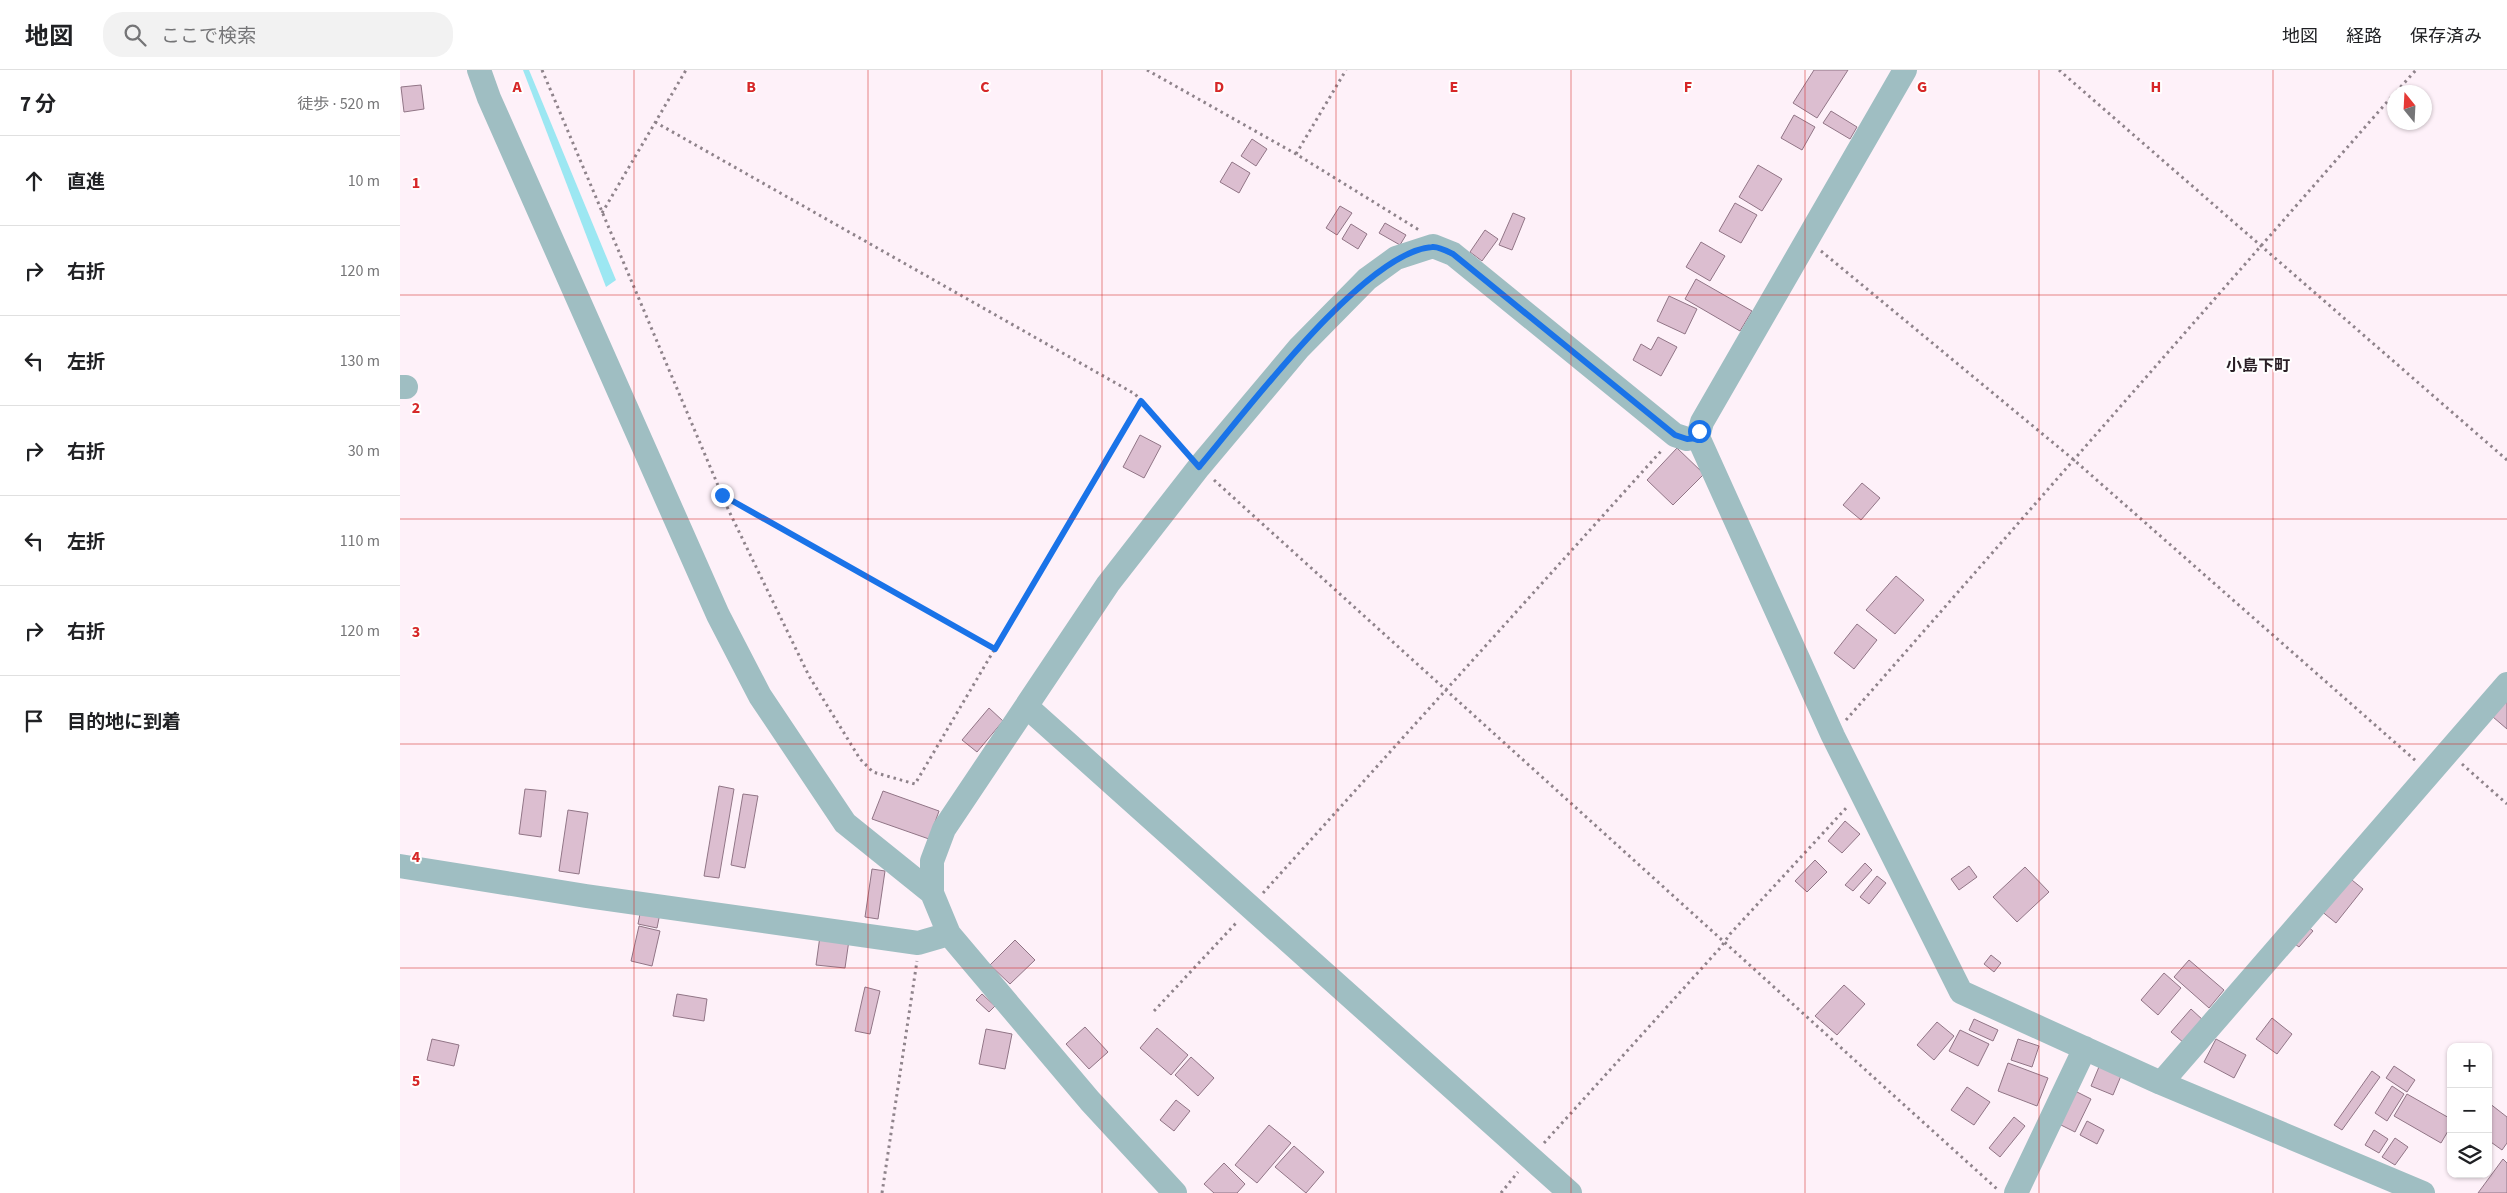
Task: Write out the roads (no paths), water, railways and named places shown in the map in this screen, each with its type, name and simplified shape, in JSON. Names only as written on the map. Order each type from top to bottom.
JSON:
[{"type":"street","points":[[478,70],[718,615],[760,696],[845,824],[932,892]]},
{"type":"street","points":[[1687,436],[1702,422],[1905,70]]},
{"type":"street","points":[[1175,1193],[1090,1101],[948,934],[932,892],[932,861],[944,829],[1108,584],[1199,467],[1299,348],[1367,279],[1396,258],[1434,246],[1453,254],[1687,436],[1833,736],[1961,992],[2161,1083],[2423,1193]]},
{"type":"street","points":[[2161,1083],[2507,684]]},
{"type":"street","points":[[1027,707],[1570,1193]]},
{"type":"street","points":[[400,866],[586,896],[918,943],[948,934]]},
{"type":"street","points":[[2016,1193],[2085,1048]]},
{"type":"water","points":[[523,70],[529,70],[616,280],[606,287]]},
{"type":"district","name":"小島下町","points":[[2258,365]]}]
